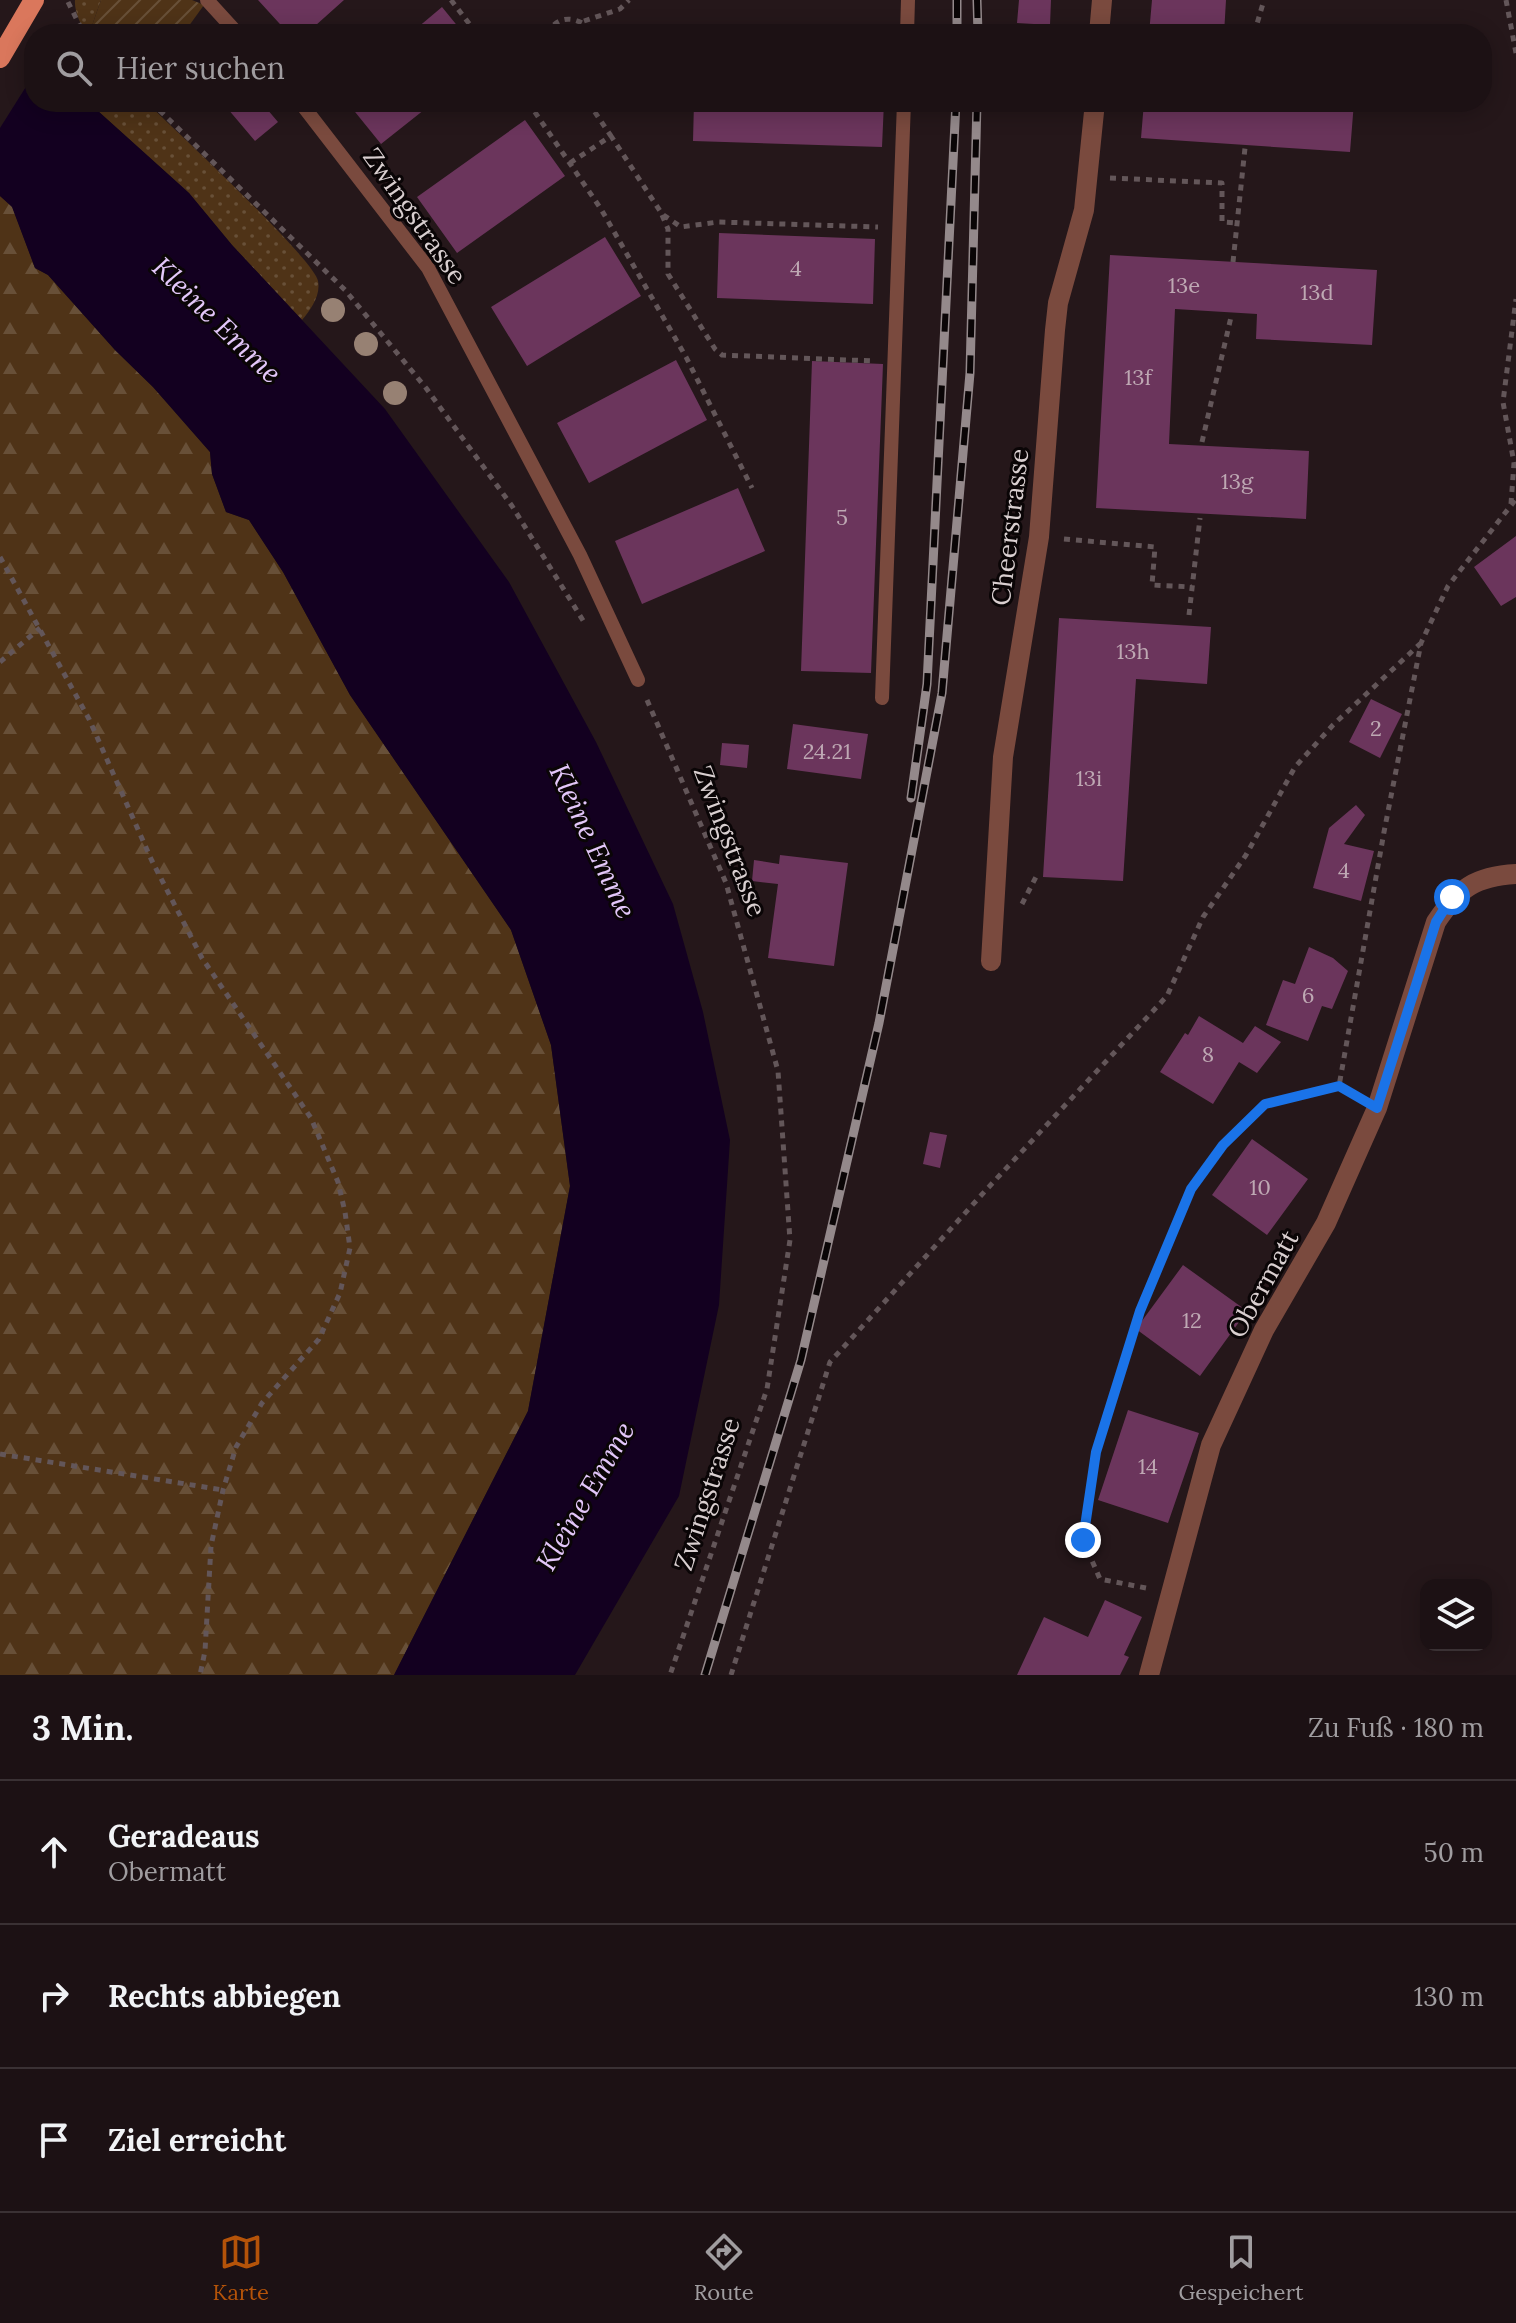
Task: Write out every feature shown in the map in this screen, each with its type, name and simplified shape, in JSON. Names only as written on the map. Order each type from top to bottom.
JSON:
[{"type":"main road","points":[[0,58],[34,0]]},
{"type":"street","points":[[1100,24],[1102,0]]},
{"type":"street","name":"Cheerstrasse","points":[[991,961],[1003,757],[1039,537],[1058,303],[1079,235],[1089,177],[1094,112]]},
{"type":"street","name":"Obermatt","points":[[1149,1675],[1211,1445],[1264,1330],[1326,1223],[1377,1108],[1436,922],[1452,897],[1473,882],[1516,874]]},
{"type":"lane","points":[[207,0],[229,24]]},
{"type":"lane","points":[[907,24],[908,0]]},
{"type":"lane","name":"Zwingstrasse","points":[[308,112],[428,268],[580,555],[638,680]]},
{"type":"lane","points":[[882,698],[904,112]]},
{"type":"path","points":[[451,0],[469,24]]},
{"type":"path","points":[[556,24],[567,18],[583,21],[620,9],[629,0]]},
{"type":"path","points":[[1257,24],[1264,0]]},
{"type":"path","points":[[1506,0],[1516,53]]},
{"type":"path","points":[[68,2],[79,24]]},
{"type":"path","points":[[583,21],[586,24]]},
{"type":"path","points":[[161,112],[345,290],[426,388],[512,506],[590,632]]},
{"type":"path","points":[[535,112],[601,209],[686,357],[752,488]]},
{"type":"path","points":[[595,112],[662,214],[668,229],[668,274],[715,349],[722,355],[895,362]]},
{"type":"path","points":[[570,163],[611,136]]},
{"type":"path","points":[[1233,262],[1245,148]]},
{"type":"path","points":[[1089,177],[1222,183],[1222,222],[1236,223]]},
{"type":"path","points":[[662,214],[681,227],[749,222],[899,228]]},
{"type":"path","points":[[1510,508],[1514,463],[1503,402],[1516,299]]},
{"type":"path","points":[[1202,442],[1231,317]]},
{"type":"path","points":[[1339,1086],[1421,643],[1448,586],[1516,499]]},
{"type":"path","points":[[1189,615],[1200,518]]},
{"type":"path","points":[[1039,537],[1155,547],[1152,585],[1192,587]]},
{"type":"path","points":[[0,557],[89,719],[152,861],[202,958],[311,1118],[338,1182],[345,1212],[350,1248],[340,1293],[319,1339],[262,1403],[236,1447],[211,1546],[205,1651],[200,1675]]},
{"type":"path","points":[[0,662],[40,628]]},
{"type":"path","points":[[731,1675],[830,1362],[1167,996],[1203,917],[1246,855],[1295,767],[1333,725],[1421,643]]},
{"type":"path","name":"Zwingstrasse","points":[[638,680],[726,883],[778,1071],[790,1240],[767,1389],[670,1675]]},
{"type":"path","points":[[1171,1593],[1100,1579],[1083,1540],[1096,1452],[1140,1311],[1191,1189],[1223,1145],[1265,1104],[1339,1086],[1377,1108]]},
{"type":"path","points":[[0,1454],[223,1490]]},
{"type":"green space","points":[[75,0],[101,0],[93,24],[81,24]]},
{"type":"green space","points":[[101,0],[192,0],[204,5],[190,24],[93,24]]},
{"type":"green space","points":[[99,112],[156,112],[269,221],[311,268],[318,281],[316,297],[302,320],[232,245],[189,193]]},
{"type":"green space","points":[[0,196],[12,206],[35,268],[48,275],[210,452],[212,474],[226,512],[249,520],[283,572],[350,695],[511,930],[551,1045],[570,1186],[528,1411],[394,1675],[0,1675]]},
{"type":"water","name":"Kleine Emme","points":[[0,13],[24,38],[24,112],[99,112],[189,193],[232,245],[385,409],[509,582],[596,742],[673,904],[703,1012],[730,1140],[719,1305],[679,1496],[575,1675],[394,1675],[528,1411],[570,1186],[551,1045],[511,930],[350,695],[283,572],[249,520],[226,512],[212,474],[210,452],[48,275],[35,268],[12,207],[0,196]]},
{"type":"pier","points":[[0,9],[24,32],[24,90],[0,128]]},
{"type":"building","points":[[258,0],[344,0],[317,24],[280,24]]},
{"type":"building","points":[[1019,0],[1051,0],[1050,24],[1017,23]]},
{"type":"building","points":[[1152,0],[1226,0],[1225,24],[1150,24]]},
{"type":"building","points":[[442,7],[456,24],[422,24]]},
{"type":"building","points":[[230,112],[270,112],[278,122],[255,141]]},
{"type":"building","points":[[355,112],[421,112],[381,144]]},
{"type":"building","points":[[694,112],[884,112],[882,147],[693,141]]},
{"type":"building","points":[[1143,112],[1353,112],[1350,152],[1141,138]]},
{"type":"building","points":[[525,120],[565,176],[457,253],[417,197]]},
{"type":"building","points":[[719,233],[875,239],[873,304],[717,298]]},
{"type":"building","points":[[605,237],[641,296],[527,366],[491,307]]},
{"type":"building","points":[[1110,255],[1377,270],[1372,345],[1256,339],[1257,314],[1175,309],[1169,444],[1309,451],[1306,519],[1096,508]]},
{"type":"building","points":[[676,360],[707,420],[589,483],[557,423]]},
{"type":"building","points":[[812,361],[883,364],[871,673],[801,671]]},
{"type":"building","points":[[738,488],[765,551],[642,604],[615,541]]},
{"type":"building","points":[[1516,536],[1516,597],[1501,606],[1474,567]]},
{"type":"building","points":[[1059,618],[1211,627],[1207,684],[1136,679],[1123,881],[1043,877]]},
{"type":"building","points":[[1371,699],[1402,714],[1380,758],[1349,742]]},
{"type":"building","points":[[793,724],[868,734],[861,779],[787,769]]},
{"type":"building","points":[[722,743],[749,745],[747,768],[720,765]]},
{"type":"building","points":[[1356,805],[1365,815],[1344,844],[1374,851],[1361,901],[1313,888],[1329,828]]},
{"type":"building","points":[[780,855],[848,863],[834,966],[768,958],[778,884],[752,881],[754,860],[779,864]]},
{"type":"building","points":[[1309,947],[1333,958],[1348,971],[1332,1009],[1322,1006],[1308,1041],[1266,1025],[1283,980],[1295,984]]},
{"type":"building","points":[[1199,1016],[1243,1043],[1255,1026],[1281,1042],[1257,1073],[1239,1062],[1213,1104],[1160,1072]]},
{"type":"building","points":[[930,1132],[947,1135],[940,1168],[923,1164]]},
{"type":"building","points":[[1252,1139],[1308,1179],[1267,1235],[1212,1195]]},
{"type":"building","points":[[1183,1265],[1247,1311],[1200,1376],[1136,1329]]},
{"type":"building","points":[[1128,1410],[1199,1433],[1168,1523],[1098,1500]]},
{"type":"building","points":[[1105,1600],[1142,1617],[1124,1655],[1129,1657],[1120,1675],[1017,1675],[1044,1617],[1088,1637]]},
{"type":"railway","points":[[957,0],[957,24]]},
{"type":"railway","points":[[977,0],[978,24]]},
{"type":"railway","points":[[911,798],[927,684],[956,112]]},
{"type":"railway","points":[[705,1675],[801,1360],[879,1023],[942,693],[970,373],[977,112]]},
{"type":"route","points":[[1083,1540],[1096,1452],[1140,1311],[1191,1189],[1223,1145],[1265,1104],[1339,1086],[1377,1108],[1436,922],[1452,897]]}]
